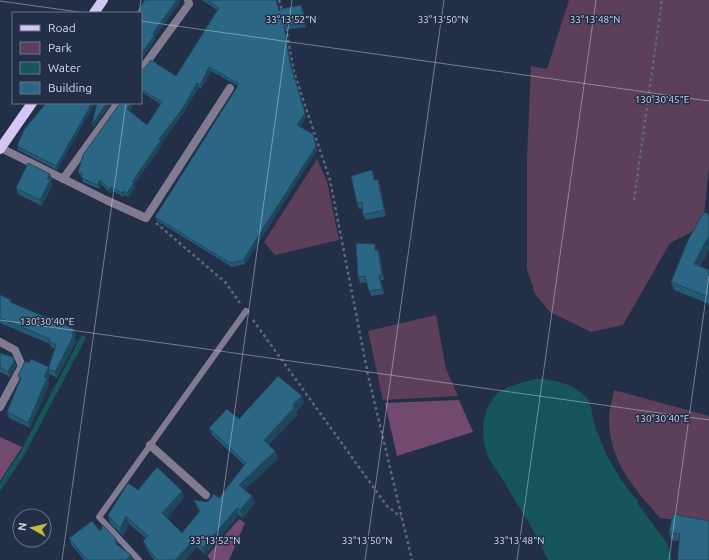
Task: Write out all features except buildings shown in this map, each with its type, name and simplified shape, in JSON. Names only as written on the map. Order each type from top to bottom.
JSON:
[{"type":"main road","points":[[95,12],[103,0]]},
{"type":"main road","points":[[0,148],[31,104]]},
{"type":"street","points":[[142,69],[189,4],[188,0]]},
{"type":"street","points":[[0,148],[146,218],[230,88]]},
{"type":"street","points":[[63,179],[117,104]]},
{"type":"street","points":[[0,342],[15,350],[22,366],[0,407]]},
{"type":"street","points":[[150,445],[206,495]]},
{"type":"lane","points":[[139,560],[99,517],[246,311]]},
{"type":"path","points":[[279,0],[283,14]]},
{"type":"path","points":[[634,200],[662,0]]},
{"type":"path","points":[[285,21],[294,72],[330,180],[368,375],[412,560]]},
{"type":"path","points":[[146,218],[152,220],[225,282],[387,506],[401,517]]},
{"type":"green space","points":[[569,0],[709,0],[709,166],[703,226],[670,243],[623,325],[591,332],[550,312],[535,294],[527,269],[527,158],[531,66],[547,69]]},
{"type":"green space","points":[[317,159],[327,181],[339,240],[275,255],[264,242]]},
{"type":"green space","points":[[436,315],[446,369],[458,396],[383,400],[368,331]]},
{"type":"green space","points":[[614,390],[709,416],[709,525],[660,518],[632,484],[618,460],[610,433],[609,415]]},
{"type":"shaded area","points":[[459,400],[473,432],[397,456],[385,403]]},
{"type":"shaded area","points":[[0,437],[22,447],[0,481]]},
{"type":"shaded area","points":[[239,519],[245,523],[229,560],[211,560],[207,556]]},
{"type":"water","points":[[535,379],[555,381],[569,385],[581,392],[586,397],[590,404],[596,429],[608,457],[625,485],[638,501],[638,504],[667,543],[672,560],[548,560],[532,529],[490,460],[485,446],[483,429],[486,413],[493,399],[498,393],[516,384]]},
{"type":"waterway","points":[[0,487],[22,454],[83,338]]}]
